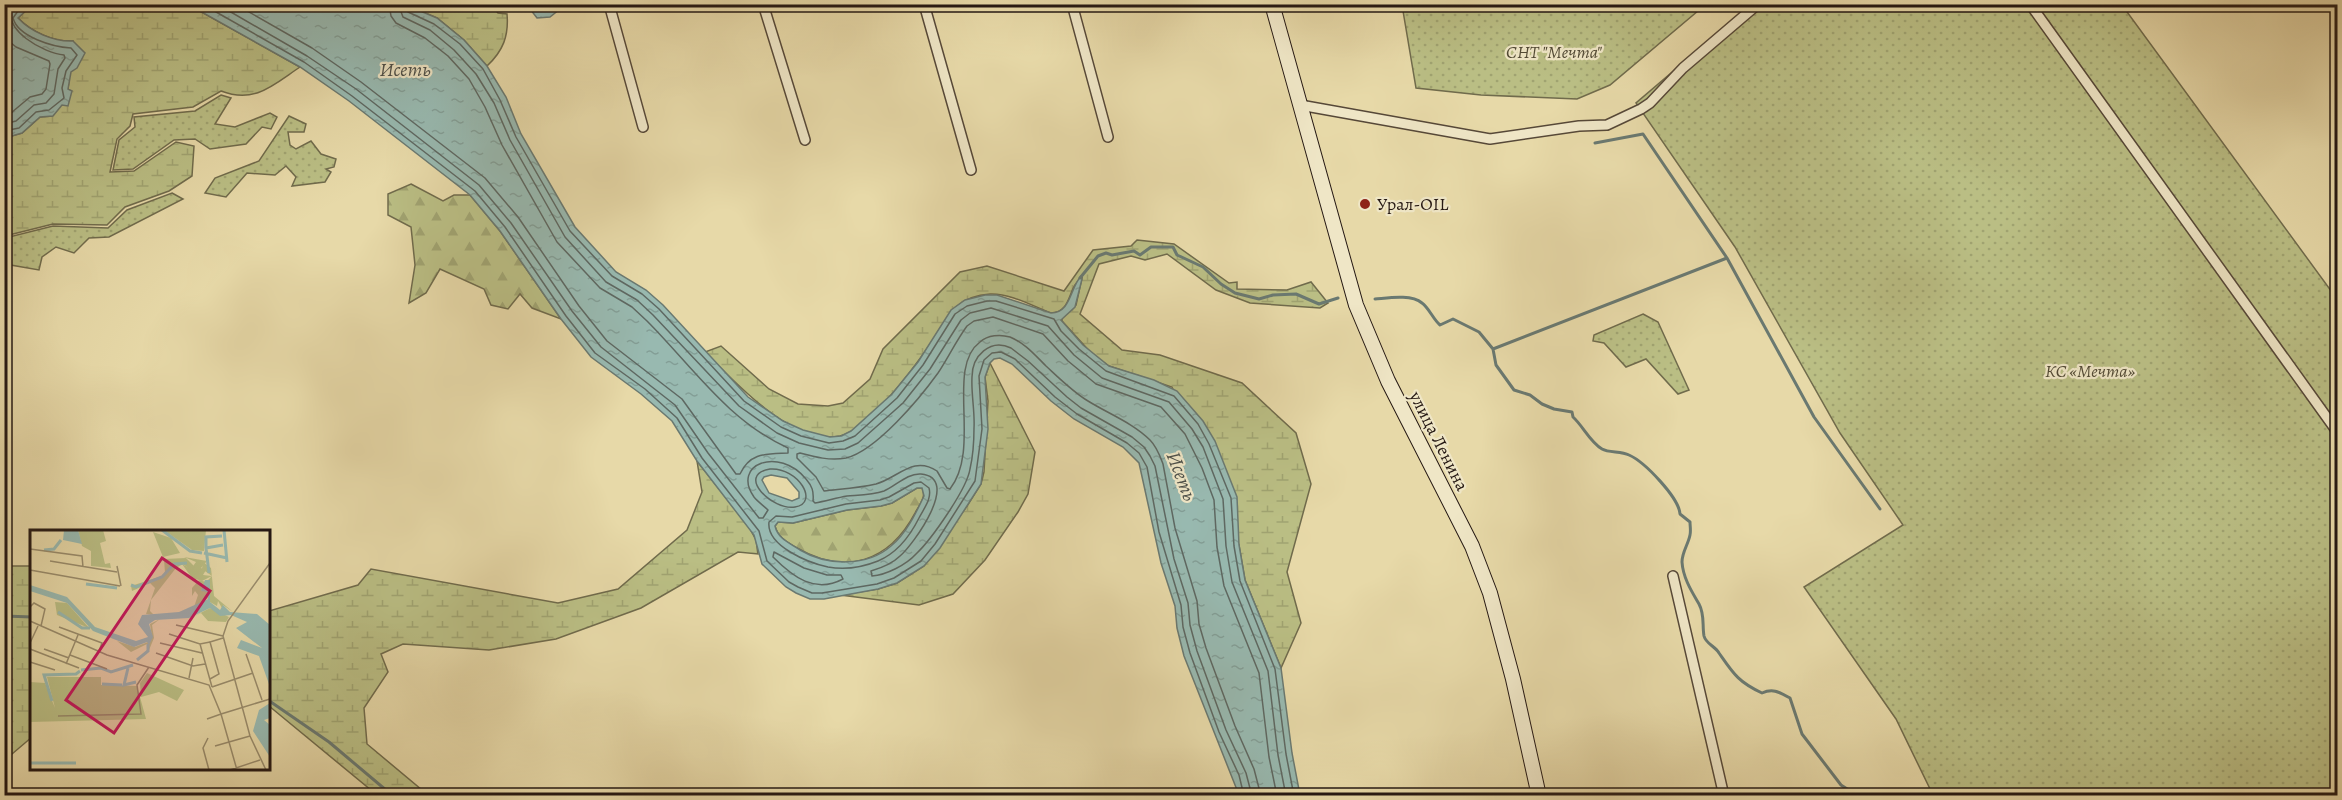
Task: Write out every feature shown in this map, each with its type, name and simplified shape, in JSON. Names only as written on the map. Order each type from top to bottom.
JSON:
[{"type":"main road","name":"улица Ленина","points":[[1272,4],[1356,304],[1388,381],[1457,514],[1490,593],[1513,679],[1539,795]]},
{"type":"street","points":[[609,4],[643,127]]},
{"type":"street","points":[[763,4],[805,140]]},
{"type":"street","points":[[924,4],[971,170]]},
{"type":"street","points":[[1072,4],[1108,137]]},
{"type":"street","points":[[1300,105],[1490,139],[1579,126],[1607,125],[1641,109],[1650,102],[1683,68],[1758,4]]},
{"type":"street","points":[[2030,4],[2337,433]]},
{"type":"street","points":[[1673,576],[1724,795]]},
{"type":"green space","name":"СНТ \"Мечта\"","points":[[1402,4],[1705,5],[1610,85],[1577,99],[1481,95],[1416,88]]},
{"type":"green space","points":[[32,5],[189,5],[300,67],[272,86],[254,94],[233,94],[221,91],[193,107],[133,114],[130,126],[117,139],[110,172],[134,171],[176,142],[194,146],[192,176],[169,191],[125,207],[107,225],[53,224],[5,236],[4,138],[22,133],[40,117],[52,116],[68,89],[73,41],[58,40],[44,35],[30,28],[18,18]]},
{"type":"green space","points":[[406,5],[491,5],[498,13],[507,14],[504,43],[487,66],[464,40],[437,18]]},
{"type":"green space","name":"КС «Мечта»","points":[[1751,5],[2122,5],[2337,299],[2337,795],[1933,795],[1896,719],[1804,587],[1903,525],[1840,433],[1735,247],[1636,103]]},
{"type":"green space","points":[[221,95],[231,98],[215,124],[235,127],[270,113],[277,117],[271,129],[262,127],[246,144],[210,149],[195,139],[174,140],[133,169],[113,170],[119,140],[135,127],[134,117],[195,111]]},
{"type":"green space","points":[[289,116],[306,124],[304,132],[288,132],[290,145],[296,149],[311,141],[321,154],[336,159],[334,167],[326,169],[331,172],[325,182],[292,186],[296,177],[286,166],[275,175],[247,173],[226,197],[205,193],[215,178],[259,161]]},
{"type":"green space","points":[[411,184],[443,201],[454,195],[470,195],[500,231],[561,319],[532,308],[520,294],[508,309],[491,305],[484,289],[440,269],[426,293],[409,303],[415,265],[411,227],[388,215],[388,194]]},
{"type":"green space","points":[[172,193],[183,199],[109,237],[89,238],[74,253],[56,247],[42,257],[39,270],[5,264],[5,238],[53,226],[108,228],[127,210]]},
{"type":"green space","points":[[1137,240],[1174,244],[1229,283],[1237,282],[1237,289],[1287,290],[1311,282],[1328,303],[1320,308],[1250,303],[1216,290],[1167,254],[1145,260],[1131,256],[1099,264],[1080,314],[1122,350],[1160,355],[1242,383],[1296,433],[1311,484],[1287,572],[1301,623],[1281,668],[1245,580],[1239,545],[1172,387],[1109,366],[1093,355],[1062,321],[1062,318],[1076,305],[1082,278],[1074,287],[1067,304],[1058,312],[1051,313],[1021,300],[997,294],[978,296],[960,304],[947,317],[923,354],[890,396],[864,422],[840,436],[822,436],[803,431],[784,422],[748,394],[705,352],[721,346],[769,389],[798,404],[828,406],[843,403],[870,379],[883,349],[960,272],[987,266],[1064,291],[1093,250],[1131,246]]},
{"type":"green space","points":[[1643,314],[1658,322],[1689,390],[1678,394],[1646,359],[1626,367],[1604,343],[1593,341],[1594,335]]},
{"type":"green space","points":[[990,363],[1035,452],[1028,494],[1018,512],[985,560],[953,594],[919,605],[840,595],[878,589],[897,583],[924,566],[967,506],[981,484],[984,472],[988,401],[985,377]]},
{"type":"green space","points":[[697,461],[749,527],[756,540],[758,554],[738,552],[641,608],[556,639],[489,650],[403,644],[381,654],[388,672],[364,708],[367,744],[428,795],[377,795],[270,707],[270,611],[358,585],[371,569],[558,603],[618,589],[687,530],[702,492]]},
{"type":"green space","points":[[917,488],[922,488],[923,498],[904,530],[879,553],[864,559],[849,562],[815,557],[783,539],[775,526],[778,522],[793,523],[847,510],[881,506],[892,503]]},
{"type":"green space","points":[[5,566],[30,566],[30,739],[5,760]]},
{"type":"water","points":[[4,5],[32,5],[18,18],[23,23],[51,38],[73,41],[85,53],[77,68],[71,72],[68,89],[72,91],[68,106],[62,105],[53,116],[40,117],[22,133],[5,138]]},
{"type":"water","name":"Исеть","points":[[189,5],[406,5],[437,18],[464,40],[487,66],[506,97],[521,134],[575,227],[616,272],[646,290],[663,305],[748,397],[783,421],[803,430],[830,437],[841,436],[851,431],[892,394],[918,362],[951,310],[965,300],[985,295],[997,295],[1051,313],[1058,312],[1063,309],[1081,276],[1075,307],[1061,320],[1083,345],[1109,366],[1154,380],[1177,391],[1203,421],[1215,441],[1237,497],[1239,545],[1245,580],[1281,668],[1300,795],[1239,795],[1184,656],[1177,628],[1175,606],[1161,563],[1139,463],[1123,447],[1074,419],[1012,364],[1000,358],[990,363],[985,377],[988,429],[981,484],[940,548],[924,566],[897,583],[824,599],[810,599],[786,587],[762,564],[754,535],[697,461],[672,421],[641,394],[591,357],[561,319],[500,231],[470,195],[349,101],[300,67]],"holes":[[[771,475],[787,478],[799,492],[799,498],[792,501],[769,493],[762,480]],[[917,488],[922,488],[924,496],[906,529],[891,546],[881,553],[859,561],[834,561],[811,555],[785,540],[775,526],[778,522],[793,523],[847,510],[881,506],[892,503]]]},
{"type":"water","points":[[527,5],[565,5],[550,17],[537,18]]},
{"type":"waterway","points":[[1493,349],[1727,258],[1643,134],[1595,143]]},
{"type":"waterway","points":[[1080,278],[1098,256],[1106,253],[1112,255],[1134,251],[1140,255],[1151,247],[1173,247],[1177,255],[1203,267],[1221,284],[1235,293],[1259,299],[1273,295],[1296,294],[1319,304],[1338,298]]},
{"type":"waterway","points":[[1727,258],[1814,417],[1880,509]]},
{"type":"waterway","points":[[1375,299],[1412,298],[1424,305],[1440,325],[1453,319],[1479,332],[1493,349],[1496,365],[1514,390],[1530,395],[1554,409],[1572,412],[1573,417],[1598,446],[1605,450],[1629,455],[1652,473],[1668,490],[1680,514],[1690,522],[1689,539],[1682,562],[1688,584],[1701,608],[1705,639],[1747,685],[1762,693],[1776,691],[1790,698],[1802,734],[1841,785],[1858,796]]},
{"type":"waterway","points":[[4,616],[30,617]]},
{"type":"waterway","points":[[270,701],[329,742],[393,796]]},
{"type":"place","name":"Урал-OIL","points":[[1365,204]]}]
